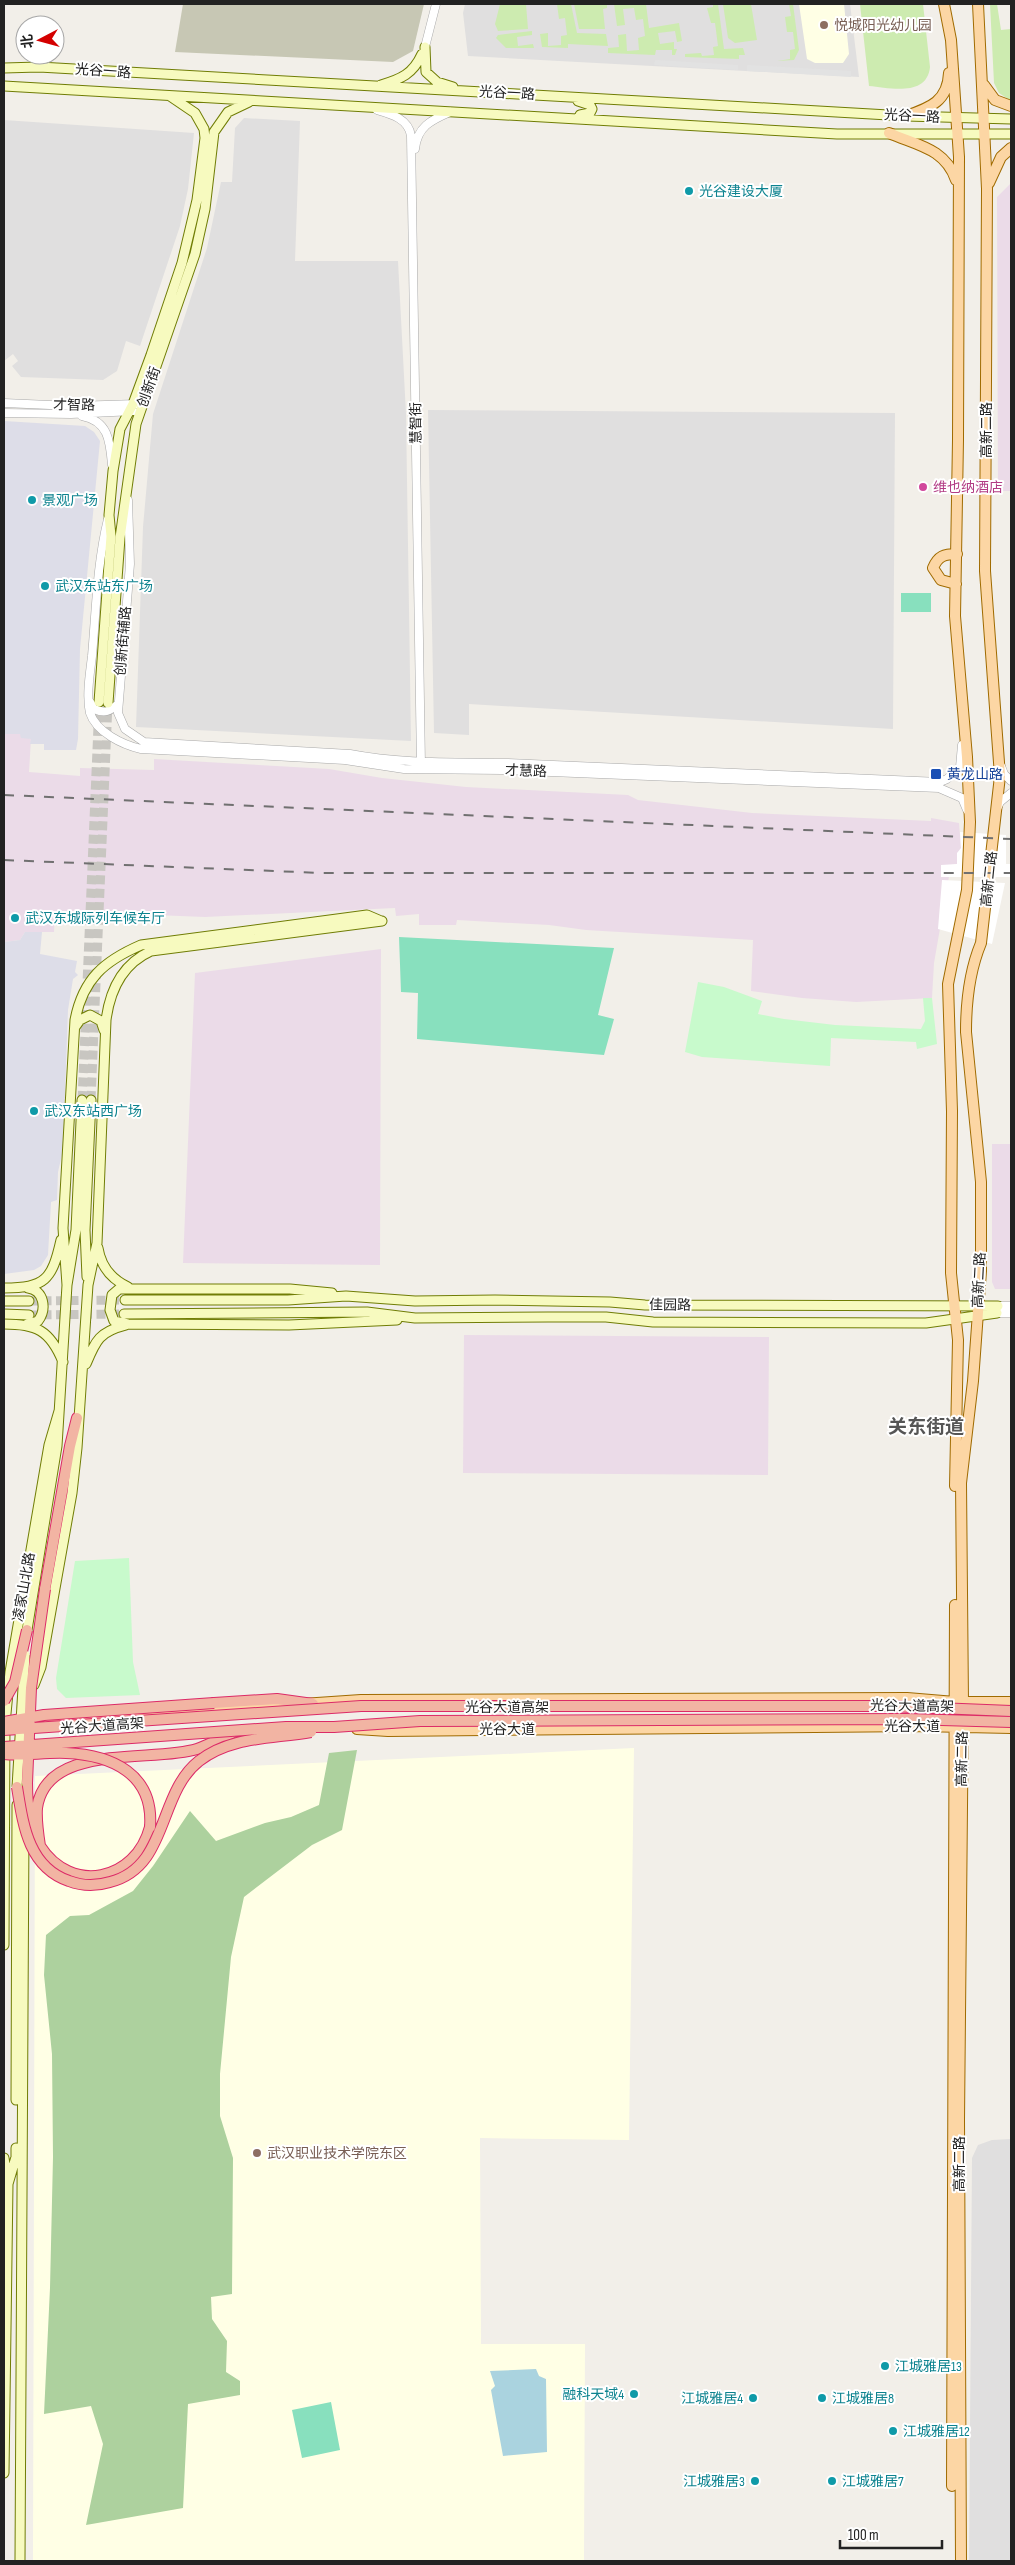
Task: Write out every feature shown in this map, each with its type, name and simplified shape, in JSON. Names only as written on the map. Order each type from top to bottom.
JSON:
[{"type":"highway","points":[[4,1749],[66,1753],[106,1759],[134,1777],[146,1795],[151,1815],[147,1840],[135,1858],[118,1870],[98,1876],[76,1874],[56,1864],[40,1846],[28,1807],[27,1759],[31,1688],[70,1446],[78,1418]]},
{"type":"highway","points":[[4,1701],[15,1682],[27,1630]]},
{"type":"highway","points":[[4,1725],[44,1714],[277,1699],[313,1704]]},
{"type":"highway","name":"光谷大道高架","points":[[4,1725],[361,1706],[888,1706],[1011,1711]]},
{"type":"highway","name":"光谷大道高架","points":[[4,1749],[286,1727],[334,1727],[420,1721],[638,1719],[1011,1722]]},
{"type":"highway","points":[[17,1787],[26,1837],[39,1859],[62,1878],[77,1884],[104,1884],[123,1878],[142,1863],[158,1839],[169,1806],[184,1777],[196,1763],[212,1752],[238,1742],[334,1727]]},
{"type":"highway","points":[[40,1846],[38,1807],[46,1787],[56,1776],[70,1767],[90,1761],[156,1756],[197,1749],[232,1733]]},
{"type":"main road","name":"高新二路","points":[[944,4],[951,40],[958,135],[956,648],[963,730],[968,757],[970,822],[967,890],[948,984],[952,1112],[951,1273],[958,1340],[955,1482],[959,1702]]},
{"type":"main road","name":"高新二路","points":[[954,2561],[951,2422],[961,1482],[973,1381],[981,1271],[981,1158],[969,1062],[966,1008],[973,962],[982,934],[989,890],[994,815],[1000,776],[984,553],[987,188],[978,4]]},
{"type":"main road","points":[[906,116],[933,106],[943,97],[949,84],[951,40]]},
{"type":"main road","points":[[374,87],[400,79],[409,74],[414,70],[425,47]]},
{"type":"main road","points":[[425,47],[424,65],[432,78],[437,82],[471,91]]},
{"type":"main road","name":"光谷一路","points":[[4,68],[39,67],[906,116],[1011,119]]},
{"type":"main road","points":[[982,81],[988,94],[995,100],[1011,106]]},
{"type":"main road","name":"光谷一路","points":[[4,86],[837,134],[1011,134]]},
{"type":"main road","name":"创新街","points":[[99,702],[111,536],[109,515],[113,471],[120,429],[131,408],[182,264],[191,234],[200,182],[205,138],[204,129],[195,113],[170,96]]},
{"type":"main road","points":[[562,97],[582,101],[590,105],[592,109],[590,113],[562,117]]},
{"type":"main road","name":"创新街","points":[[99,702],[133,442],[142,407],[195,254],[205,209],[214,132],[228,112],[239,105],[255,100]]},
{"type":"main road","points":[[889,133],[937,152],[953,171],[958,188]]},
{"type":"main road","points":[[987,188],[1001,157],[1011,148]]},
{"type":"main road","points":[[956,584],[941,580],[933,568],[942,555],[957,554]]},
{"type":"main road","points":[[8,2184],[16,2157],[17,1787],[19,1726],[27,1630],[52,1488],[64,1364],[67,1285],[63,1228],[74,1027],[80,999],[96,973],[110,960],[141,945],[367,915],[382,921],[151,951],[131,964],[117,982],[108,1005],[105,1032],[97,1243],[88,1285],[83,1372],[72,1493],[41,1667],[26,1711],[20,2561]]},
{"type":"main road","points":[[74,1027],[80,1020],[90,1016],[101,1022],[105,1032]]},
{"type":"main road","points":[[67,1285],[76,1230],[87,1100],[84,1261],[88,1285]]},
{"type":"main road","points":[[28,1288],[38,1284],[52,1271],[63,1228]]},
{"type":"main road","points":[[97,1243],[100,1259],[112,1278],[130,1288]]},
{"type":"main road","points":[[4,1288],[28,1288],[39,1292],[42,1310],[38,1320],[4,1314]]},
{"type":"main road","points":[[346,1296],[290,1289],[130,1288],[114,1291],[110,1301],[111,1317],[114,1320],[128,1324],[289,1325],[367,1323],[415,1318]]},
{"type":"main road","points":[[125,1300],[288,1300],[346,1296]]},
{"type":"main road","name":"佳园路","points":[[346,1296],[415,1301],[610,1302],[644,1305],[954,1306],[977,1311]]},
{"type":"main road","points":[[4,1301],[29,1302]]},
{"type":"main road","points":[[977,1311],[998,1309]]},
{"type":"main road","name":"佳园路","points":[[415,1318],[548,1316],[606,1317],[653,1322],[926,1323],[955,1319],[977,1311]]},
{"type":"main road","points":[[124,1314],[367,1312],[415,1318]]},
{"type":"main road","points":[[28,1319],[49,1337],[64,1364]]},
{"type":"main road","points":[[4,1324],[28,1319]]},
{"type":"main road","points":[[83,1372],[96,1341],[101,1336],[128,1324]]},
{"type":"main road","name":"凌家山北路","points":[[4,1945],[4,1725],[8,1684],[17,1622],[49,1445],[60,1411]]},
{"type":"main road","name":"光谷大道","points":[[4,1725],[361,1700],[887,1698],[959,1702],[1011,1702]]},
{"type":"main road","name":"高新二路","points":[[958,1726],[962,1750],[959,2120],[961,2561]]},
{"type":"main road","name":"光谷大道","points":[[4,1749],[25,1744],[36,1748],[232,1733],[358,1729],[388,1731],[958,1726],[1011,1728]]},
{"type":"main road","points":[[962,1750],[972,1733],[996,1728]]},
{"type":"main road","points":[[4,2158],[8,2184],[4,2473]]},
{"type":"street","points":[[425,47],[436,4]]},
{"type":"street","name":"慧智街","points":[[363,107],[396,116],[408,126],[411,136],[424,766]]},
{"type":"street","name":"慧智街","points":[[424,766],[416,146],[418,136],[426,124],[452,111]]},
{"type":"street","name":"才智路","points":[[4,403],[131,408]]},
{"type":"street","name":"才智路","points":[[4,413],[71,414],[142,407]]},
{"type":"street","points":[[71,414],[91,418],[104,428],[110,440],[113,471]]},
{"type":"street","name":"创新街辅路","points":[[118,704],[130,564],[128,488]]},
{"type":"street","points":[[99,702],[94,709],[102,712],[110,711],[118,704]]},
{"type":"street","name":"才慧路","points":[[99,702],[90,713],[102,730],[130,747],[345,760],[379,767],[508,764],[940,782],[960,767],[963,730]]},
{"type":"street","name":"才慧路","points":[[118,704],[118,713],[125,729],[144,742],[350,754],[424,766],[939,788],[962,798],[970,822]]},
{"type":"street","points":[[997,755],[1004,774],[1011,781]]},
{"type":"street","points":[[994,815],[1000,802],[1011,793]]},
{"type":"street","points":[[998,1309],[1011,1306]]},
{"type":"street","points":[[998,1309],[1011,1313]]},
{"type":"street","points":[[8,1684],[15,1695],[27,1695],[32,1689]]},
{"type":"shaded area","points":[[183,4],[424,4],[413,51],[393,62],[175,52]]},
{"type":"shaded area","points":[[465,4],[850,4],[859,77],[468,56],[463,13]]},
{"type":"shaded area","name":"悦城阳光幼儿园","points":[[799,4],[844,4],[849,54],[843,63],[815,63],[807,59]]},
{"type":"shaded area","points":[[655,60],[738,65],[738,70],[654,65]]},
{"type":"shaded area","points":[[747,65],[851,71],[851,77],[747,71]]},
{"type":"shaded area","points":[[244,118],[300,121],[295,261],[398,261],[406,414],[411,741],[136,727],[143,527],[153,414],[207,248],[221,182],[232,182],[235,128]]},
{"type":"shaded area","points":[[4,120],[194,133],[188,189],[180,226],[140,346],[126,341],[117,371],[103,380],[21,377],[12,366],[18,361],[13,354],[4,361]]},
{"type":"shaded area","points":[[1011,183],[1011,491],[998,491],[997,197]]},
{"type":"shaded area","points":[[428,410],[895,413],[893,729],[469,704],[469,735],[434,733]]},
{"type":"shaded area","name":"武汉东站东广场","points":[[4,421],[85,426],[94,432],[100,441],[80,649],[78,739],[76,750],[44,750],[44,744],[30,744],[31,739],[21,738],[20,734],[4,734]]},
{"type":"shaded area","points":[[4,734],[21,734],[31,739],[29,772],[80,776],[80,768],[154,770],[154,759],[329,769],[382,778],[466,787],[628,795],[638,800],[752,813],[931,821],[931,818],[959,823],[961,848],[957,864],[951,865],[934,963],[932,998],[856,1002],[802,998],[751,991],[753,940],[457,920],[456,925],[419,925],[419,914],[396,916],[395,908],[205,917],[55,911],[54,932],[25,932],[20,940],[4,942]]},
{"type":"shaded area","name":"武汉东站西广场","points":[[25,932],[42,932],[40,954],[77,961],[75,972],[78,975],[73,979],[68,1010],[63,1150],[58,1172],[57,1200],[51,1202],[48,1255],[41,1266],[34,1270],[4,1274],[4,942],[20,940]]},
{"type":"shaded area","points":[[381,949],[380,1265],[183,1263],[195,973]]},
{"type":"shaded area","points":[[992,1144],[1011,1144],[1011,1289],[995,1289],[992,1282]]},
{"type":"shaded area","points":[[464,1335],[769,1337],[768,1475],[463,1473]]},
{"type":"shaded area","name":"武汉职业技术学院东区","points":[[634,1748],[629,2140],[480,2138],[481,2344],[585,2344],[584,2561],[33,2561],[35,1776]]},
{"type":"shaded area","points":[[1011,2139],[1011,2561],[969,2561],[972,2158],[978,2145],[992,2140]]},
{"type":"green space","points":[[500,4],[526,4],[528,29],[498,31],[495,24]]},
{"type":"green space","points":[[557,4],[571,4],[577,33],[606,34],[608,46],[568,44],[568,48],[542,47],[540,34],[548,33],[548,46],[561,45],[561,36],[567,35],[565,18],[559,19]]},
{"type":"green space","points":[[574,4],[607,4],[607,8],[603,9],[605,29],[579,29]]},
{"type":"green space","points":[[614,4],[646,4],[649,28],[679,23],[682,41],[677,42],[675,31],[658,33],[660,44],[674,42],[674,49],[677,49],[675,55],[672,55],[672,50],[656,50],[655,55],[608,53],[608,48],[619,47],[618,35],[626,34],[627,51],[639,50],[638,38],[645,36],[643,19],[636,20],[634,8],[623,9],[625,25],[617,26]]},
{"type":"green space","points":[[713,4],[718,4],[724,49],[743,48],[745,55],[739,55],[739,59],[685,57],[685,54],[701,53],[702,56],[714,55],[713,47],[718,46],[715,23],[711,23],[707,8],[713,7]]},
{"type":"green space","points":[[723,4],[751,4],[757,40],[735,43],[728,38]]},
{"type":"green space","points":[[789,4],[793,4],[799,50],[794,60],[777,61],[790,59],[790,50],[795,49],[793,32],[787,32],[785,17],[791,16]]},
{"type":"green space","points":[[860,4],[923,4],[930,67],[927,77],[922,83],[915,87],[897,89],[869,86]]},
{"type":"green space","points":[[990,4],[997,4],[1001,30],[1011,29],[1011,101],[999,93],[994,83]]},
{"type":"green space","points":[[532,31],[532,35],[517,37],[518,46],[533,44],[534,48],[506,48],[496,38],[498,35]]},
{"type":"green space","points":[[901,593],[931,593],[931,612],[901,612]]},
{"type":"green space","points":[[399,937],[614,948],[598,1015],[614,1019],[604,1055],[417,1039],[418,993],[401,992]]},
{"type":"green space","points":[[698,982],[724,987],[762,1001],[758,1014],[835,1025],[921,1029],[925,1021],[923,998],[932,998],[937,1044],[917,1049],[916,1042],[831,1038],[830,1066],[702,1057],[685,1052]]},
{"type":"green space","points":[[129,1558],[133,1662],[140,1695],[66,1698],[57,1689],[56,1678],[75,1561]]},
{"type":"green space","points":[[357,1750],[342,1830],[312,1845],[244,1897],[231,1957],[220,2074],[220,2116],[233,2158],[232,2294],[211,2297],[212,2319],[227,2341],[226,2372],[240,2381],[240,2395],[188,2404],[183,2508],[86,2525],[103,2444],[91,2406],[44,2414],[50,2288],[53,2157],[52,2054],[44,1975],[46,1935],[70,1916],[89,1915],[133,1891],[153,1866],[190,1811],[216,1841],[265,1823],[291,1817],[319,1805],[329,1753]]},
{"type":"green space","points":[[331,2402],[340,2450],[302,2458],[292,2410]]},
{"type":"water","points":[[536,2369],[539,2376],[546,2379],[547,2452],[503,2456],[491,2390],[495,2386],[490,2371]]},
{"type":"pier","points":[[960,832],[1006,835],[1006,864],[1011,864],[1011,877],[941,877],[941,865],[957,864],[957,853],[961,848]]},
{"type":"pier","points":[[942,880],[1005,883],[992,944],[938,929]]},
{"type":"tunnel","points":[[82,1100],[99,703]]},
{"type":"tunnel","points":[[91,1100],[108,703]]},
{"type":"tunnel","points":[[29,1301],[125,1300]]},
{"type":"tunnel","points":[[29,1315],[124,1314]]},
{"type":"railway","points":[[4,795],[1011,839]]},
{"type":"railway","points":[[4,860],[322,873],[1011,873]]},
{"type":"place","name":"悦城阳光幼儿园","points":[[824,25]]},
{"type":"place","name":"光谷建设大厦","points":[[689,191]]},
{"type":"place","name":"维也纳酒店","points":[[923,487]]},
{"type":"place","name":"景观广场","points":[[32,500]]},
{"type":"place","name":"武汉东站东广场","points":[[45,586]]},
{"type":"place","name":"黄龙山路","points":[[936,774]]},
{"type":"place","name":"武汉东城际列车候车厅","points":[[15,918]]},
{"type":"place","name":"武汉东站西广场","points":[[34,1111]]},
{"type":"place","name":"武汉职业技术学院东区","points":[[257,2153]]},
{"type":"place","name":"江城雅居13","points":[[885,2366]]},
{"type":"place","name":"融科天域4","points":[[634,2394]]},
{"type":"place","name":"江城雅居4","points":[[753,2398]]},
{"type":"place","name":"江城雅居8","points":[[822,2398]]},
{"type":"place","name":"江城雅居12","points":[[893,2431]]},
{"type":"place","name":"江城雅居3","points":[[755,2481]]},
{"type":"place","name":"江城雅居7","points":[[832,2481]]},
{"type":"district","name":"关东街道","points":[[926,1427]]}]
